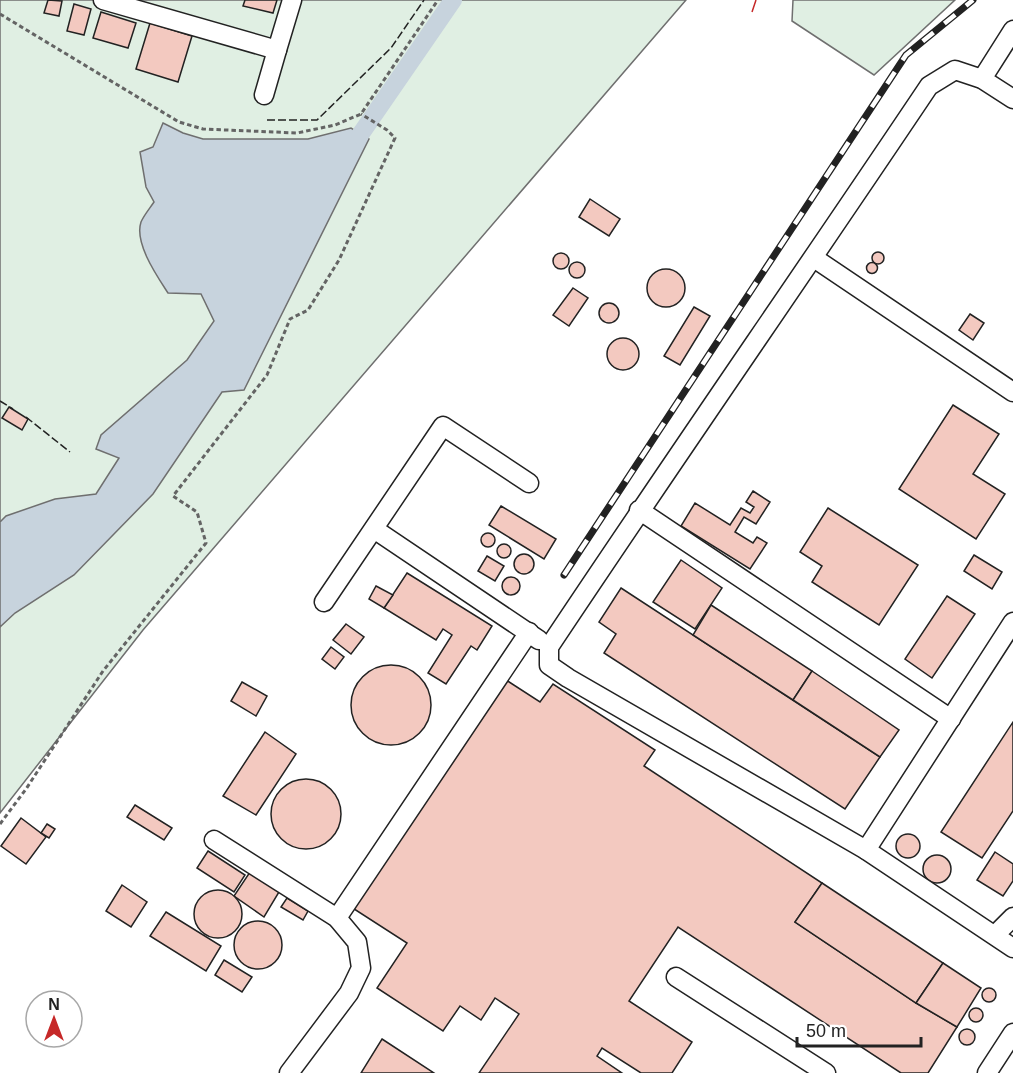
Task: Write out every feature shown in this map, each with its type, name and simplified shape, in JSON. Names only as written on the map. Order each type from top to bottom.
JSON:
[{"type":"lane","points":[[104,0],[277,50]]},
{"type":"lane","points":[[264,95],[292,0]]},
{"type":"lane","points":[[982,79],[1013,30]]},
{"type":"lane","points":[[1013,99],[982,79],[955,70],[929,86],[814,258],[639,510],[549,647],[549,665],[568,678],[866,850],[1013,948]]},
{"type":"lane","points":[[814,258],[1013,392]]},
{"type":"lane","points":[[324,602],[443,426],[529,483]]},
{"type":"lane","points":[[639,510],[951,718]]},
{"type":"lane","points":[[374,529],[549,647]]},
{"type":"lane","points":[[866,850],[1013,621]]},
{"type":"lane","points":[[336,918],[529,632]]},
{"type":"lane","points":[[214,840],[336,918],[357,942],[361,968],[349,993],[289,1073]]},
{"type":"lane","points":[[995,935],[1013,917]]},
{"type":"lane","points":[[676,978],[825,1073]]},
{"type":"lane","points":[[987,1073],[1013,1032]]},
{"type":"path","points":[[0,14],[178,122],[203,129],[297,133],[335,125],[362,114],[438,0]]},
{"type":"path","points":[[0,824],[26,789],[103,671],[206,543],[196,512],[172,496],[267,375],[290,319],[308,310],[339,260],[395,138],[362,114]]},
{"type":"green space","points":[[0,0],[686,0],[143,630],[0,813]]},
{"type":"green space","points":[[793,0],[955,0],[874,75],[792,21]]},
{"type":"shaded area","points":[[163,123],[183,133],[203,139],[308,139],[351,128],[369,139],[244,390],[222,392],[153,494],[74,575],[15,613],[0,627],[0,522],[6,516],[55,499],[96,494],[119,458],[96,449],[101,435],[187,360],[214,321],[201,294],[168,293],[148,259],[141,240],[141,222],[154,202],[146,187],[140,152],[153,147]]},
{"type":"building","points":[[48,0],[62,1],[59,16],[44,13]]},
{"type":"building","points":[[245,0],[277,0],[273,13],[243,6]]},
{"type":"building","points":[[74,4],[91,9],[84,35],[67,31]]},
{"type":"building","points":[[101,12],[136,23],[128,48],[93,38]]},
{"type":"building","points":[[150,23],[192,36],[178,82],[136,69]]},
{"type":"building","points":[[590,199],[620,219],[609,236],[579,217]]},
{"type":"building","points":[[880,252],[884,258],[880,264],[876,264],[872,256]]},
{"type":"building","points":[[561,253],[569,261],[561,269],[553,261]]},
{"type":"building","points":[[577,262],[585,270],[577,278],[569,270]]},
{"type":"building","points":[[872,262],[878,268],[872,274],[866,268]]},
{"type":"building","points":[[666,269],[679,275],[685,288],[679,301],[666,307],[653,301],[647,288],[653,275]]},
{"type":"building","points":[[573,288],[588,298],[569,326],[553,315]]},
{"type":"building","points":[[609,303],[616,306],[619,313],[616,320],[609,323],[602,320],[599,313],[602,306]]},
{"type":"building","points":[[694,307],[710,316],[680,365],[664,356]]},
{"type":"building","points":[[970,314],[984,323],[973,340],[959,330]]},
{"type":"building","points":[[623,338],[635,342],[639,354],[635,366],[623,370],[611,366],[607,354],[611,342]]},
{"type":"building","points":[[953,405],[999,434],[973,474],[1005,494],[976,539],[899,489]]},
{"type":"building","points":[[9,407],[28,419],[22,430],[2,418]]},
{"type":"building","points":[[753,491],[770,502],[756,524],[744,517],[735,532],[753,543],[757,537],[767,543],[750,569],[681,526],[695,503],[730,525],[741,508],[750,513],[754,507],[746,502]]},
{"type":"building","points":[[501,506],[556,539],[544,559],[489,525]]},
{"type":"building","points":[[828,508],[918,565],[879,625],[812,582],[822,566],[800,552]]},
{"type":"building","points":[[485,533],[491,533],[495,540],[491,547],[485,547],[481,543],[481,537]]},
{"type":"building","points":[[501,544],[507,544],[511,551],[507,558],[501,558],[497,554],[497,548]]},
{"type":"building","points":[[524,554],[531,557],[534,564],[531,571],[524,574],[517,571],[514,564],[517,557]]},
{"type":"building","points":[[974,555],[1002,572],[992,589],[964,571]]},
{"type":"building","points":[[487,556],[504,566],[495,581],[478,571]]},
{"type":"building","points":[[681,560],[722,588],[695,629],[653,602]]},
{"type":"building","points":[[407,573],[492,626],[477,650],[471,646],[446,684],[428,673],[452,635],[443,629],[436,640],[384,608]]},
{"type":"building","points":[[507,577],[515,577],[520,582],[518,593],[507,595],[502,590],[502,582]]},
{"type":"building","points":[[376,586],[393,595],[384,608],[369,599]]},
{"type":"building","points":[[621,588],[880,757],[845,809],[604,653],[616,634],[599,622]]},
{"type":"building","points":[[947,596],[975,614],[932,678],[905,659]]},
{"type":"building","points":[[711,605],[812,671],[793,700],[693,635]]},
{"type":"building","points":[[346,624],[364,637],[351,654],[333,640]]},
{"type":"building","points":[[331,647],[344,657],[335,669],[322,659]]},
{"type":"building","points":[[391,665],[406,668],[419,677],[428,690],[431,705],[428,720],[419,733],[406,742],[391,745],[376,742],[363,733],[354,720],[351,705],[354,690],[363,677],[376,668]]},
{"type":"building","points":[[812,671],[899,730],[880,757],[793,700]]},
{"type":"building","points":[[503,678],[540,702],[553,684],[655,750],[644,766],[822,883],[795,922],[916,1003],[957,1027],[928,1073],[901,1073],[678,927],[629,1001],[692,1042],[672,1073],[641,1073],[602,1048],[597,1056],[622,1073],[479,1073],[519,1014],[495,998],[481,1020],[460,1006],[443,1031],[377,988],[407,943],[351,907]]},
{"type":"building","points":[[242,682],[267,696],[256,716],[231,701]]},
{"type":"building","points":[[1013,722],[1013,811],[982,858],[941,832]]},
{"type":"building","points":[[265,732],[296,754],[256,815],[223,796]]},
{"type":"building","points":[[306,779],[319,782],[331,789],[338,801],[341,814],[338,827],[331,839],[319,846],[306,849],[293,846],[281,839],[274,827],[271,814],[274,801],[281,789],[293,782]]},
{"type":"building","points":[[135,805],[172,828],[164,840],[127,817]]},
{"type":"building","points":[[21,818],[46,837],[26,864],[1,846]]},
{"type":"building","points":[[47,824],[55,829],[49,838],[41,833]]},
{"type":"building","points":[[908,834],[913,835],[919,841],[919,851],[913,857],[908,858],[903,857],[897,851],[896,846],[897,841],[903,835]]},
{"type":"building","points":[[208,851],[245,875],[234,892],[197,868]]},
{"type":"building","points":[[995,852],[1013,864],[1013,881],[1003,896],[977,880]]},
{"type":"building","points":[[937,855],[947,859],[951,869],[947,879],[937,883],[927,879],[923,869],[927,859]]},
{"type":"building","points":[[250,872],[279,892],[264,917],[234,896]]},
{"type":"building","points":[[822,883],[943,963],[916,1003],[795,922]]},
{"type":"building","points":[[122,885],[147,902],[131,927],[106,911]]},
{"type":"building","points":[[218,890],[235,897],[242,914],[235,931],[218,938],[201,931],[194,914],[201,897]]},
{"type":"building","points":[[287,898],[308,911],[303,920],[281,907]]},
{"type":"building","points":[[166,912],[221,946],[206,971],[150,936]]},
{"type":"building","points":[[253,921],[263,921],[275,928],[282,940],[282,950],[275,962],[263,969],[253,969],[238,958],[234,950],[234,940],[245,925]]},
{"type":"building","points":[[224,960],[252,977],[242,992],[215,975]]},
{"type":"building","points":[[943,963],[981,988],[957,1027],[916,1003]]},
{"type":"building","points":[[989,988],[994,990],[996,995],[994,1000],[989,1002],[984,1000],[982,995],[984,990]]},
{"type":"building","points":[[976,1008],[981,1010],[983,1015],[981,1020],[976,1022],[971,1020],[969,1015],[971,1010]]},
{"type":"building","points":[[967,1029],[973,1031],[975,1037],[973,1043],[967,1045],[961,1043],[959,1037],[961,1031]]},
{"type":"building","points":[[382,1039],[434,1073],[361,1073]]},
{"type":"waterway","points":[[360,135],[453,0]]},
{"type":"railway","points":[[564,575],[906,55],[973,0]]},
{"type":"fence","points":[[267,120],[317,120],[391,48],[424,0]]},
{"type":"fence","points":[[0,401],[13,409]]},
{"type":"fence","points":[[26,417],[70,452]]},
{"type":"power","points":[[752,12],[756,0]]}]
